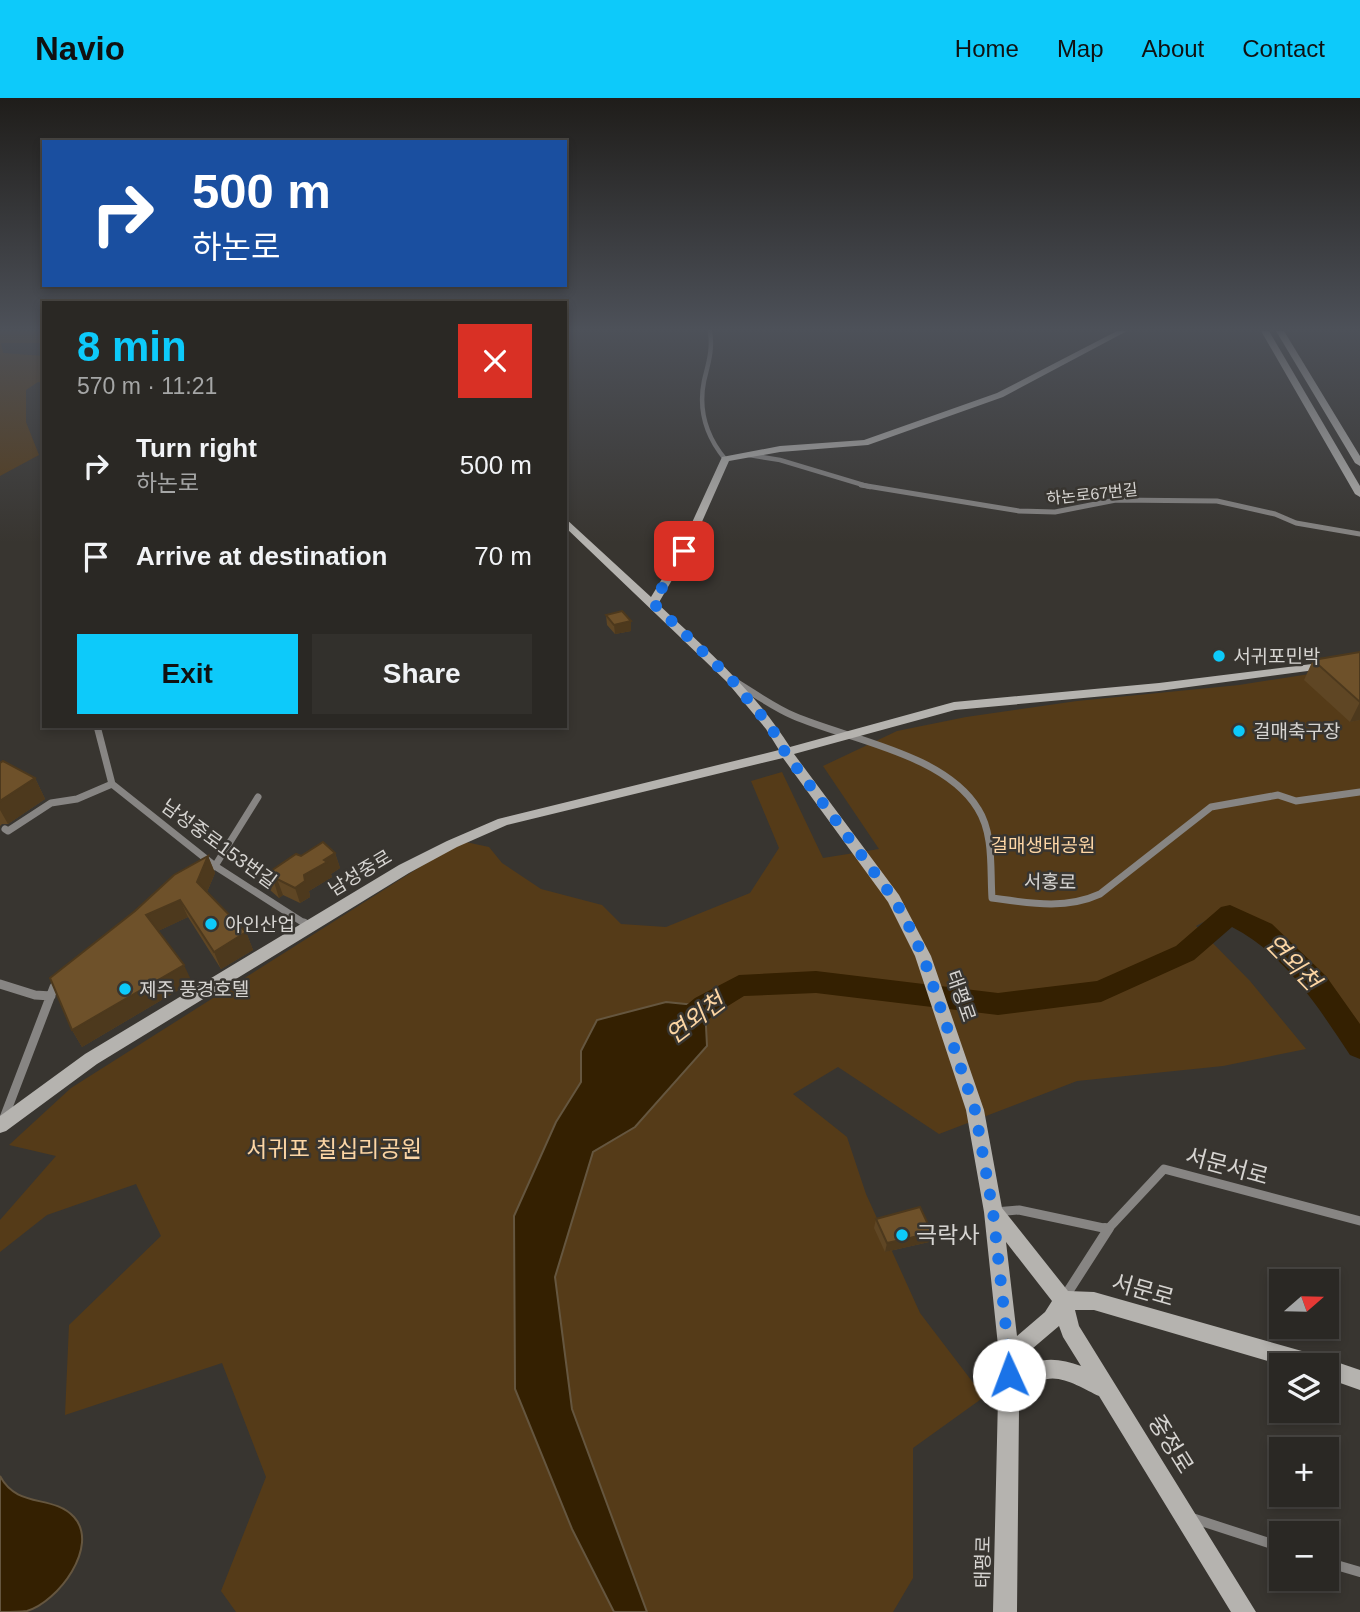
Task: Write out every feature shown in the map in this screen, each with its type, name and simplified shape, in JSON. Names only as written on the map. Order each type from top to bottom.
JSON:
[{"type":"street","points":[[704,402],[705,429],[711,443],[725,459]]},
{"type":"street","points":[[725,459],[745,454],[865,443],[981,402]]},
{"type":"street","points":[[1306,402],[1360,494]]},
{"type":"street","points":[[1323,402],[1360,463]]},
{"type":"street","name":"하논로67번길","points":[[745,454],[780,460],[864,486],[1019,511],[1055,512],[1116,500],[1217,501],[1275,514],[1306,525],[1360,534]]},
{"type":"street","points":[[653,603],[684,551],[725,459]]},
{"type":"street","name":"태평로","points":[[567,524],[731,679],[771,727],[785,752],[894,899],[923,956],[975,1110],[993,1212],[1009,1355],[1005,1612]]},
{"type":"street","points":[[785,752],[954,706],[1159,687],[1360,661]]},
{"type":"street","points":[[731,679],[767,703],[845,734]]},
{"type":"street","points":[[5,829],[8,831],[51,803],[78,799],[113,784],[98,728]]},
{"type":"street","name":"서홍로","points":[[845,734],[940,774],[970,798],[983,822],[992,898],[1071,904],[1090,900],[1211,807],[1278,795],[1296,801],[1360,792]]},
{"type":"street","name":"남성중로","points":[[1,1126],[91,1059],[404,869],[452,844],[503,822],[785,752]]},
{"type":"street","name":"남성중로153번길","points":[[113,784],[215,866],[309,926]]},
{"type":"street","points":[[197,877],[215,866],[258,797]]},
{"type":"street","points":[[1,1126],[54,987],[74,973]]},
{"type":"street","points":[[0,985],[35,996],[51,996]]},
{"type":"street","name":"서문서로","points":[[1063,1300],[1108,1229],[1164,1169],[1360,1221]]},
{"type":"street","points":[[993,1212],[1020,1210],[1108,1229]]},
{"type":"street","points":[[993,1212],[1063,1300],[1052,1319],[1009,1355]]},
{"type":"street","name":"서문로","points":[[1063,1300],[1094,1301],[1274,1353]]},
{"type":"street","name":"중정로","points":[[1063,1300],[1070,1330],[1244,1612]]},
{"type":"street","points":[[1008,1406],[1031,1375],[1044,1370],[1068,1372],[1105,1388]]},
{"type":"street","points":[[1339,1373],[1360,1380]]},
{"type":"street","points":[[1185,1516],[1269,1543]]},
{"type":"street","points":[[1339,1566],[1360,1572]]},
{"type":"green space","points":[[0,402],[26,402],[26,422],[39,455],[0,476]]},
{"type":"green space","name":"서귀포 칠십리공원","points":[[1360,666],[1360,1028],[1294,953],[1230,908],[1196,926],[1250,981],[1306,1049],[1223,1066],[1077,1081],[939,1134],[838,1067],[793,1094],[847,1137],[866,1194],[920,1313],[984,1397],[913,1448],[913,1578],[893,1612],[647,1612],[572,1409],[555,1277],[593,1152],[635,1127],[581,1051],[581,1082],[556,1122],[515,1389],[572,1529],[614,1612],[236,1612],[221,1591],[266,1477],[222,1363],[65,1415],[69,1325],[161,1236],[136,1184],[47,1215],[0,1252],[0,1220],[56,1156],[9,1145],[71,1088],[461,841],[489,847],[502,863],[541,889],[602,905],[621,924],[666,927],[750,893],[779,848],[751,781],[782,772],[823,858],[879,849],[823,766],[897,731],[966,717],[1077,701],[1239,685]]},
{"type":"water","points":[[666,1002],[705,1006],[707,1046],[635,1127],[593,1152],[555,1277],[572,1409],[647,1612],[614,1612],[572,1529],[515,1389],[514,1216],[556,1122],[581,1082],[581,1051],[597,1020]]},
{"type":"water","points":[[0,1476],[16,1493],[65,1510],[74,1517],[81,1529],[79,1557],[72,1571],[51,1597],[27,1611],[0,1612]]},
{"type":"building","points":[[622,611],[631,621],[614,625],[606,615]]},
{"type":"building","points":[[1360,652],[1360,702],[1313,660]]},
{"type":"building","points":[[3,761],[35,778],[0,801],[0,763]]},
{"type":"building","points":[[323,842],[335,853],[324,860],[327,862],[304,875],[305,881],[295,888],[277,879],[274,882],[265,875],[296,854],[301,856]]},
{"type":"building","points":[[208,856],[197,882],[246,932],[214,952],[180,900],[146,915],[184,965],[72,1030],[50,978],[135,911],[174,875]]},
{"type":"building","points":[[920,1207],[932,1233],[887,1243],[876,1219]]},
{"type":"waterway","name":"연외천","points":[[680,1027],[705,1006],[739,986],[816,982],[998,1004],[1101,991],[1185,953],[1230,914],[1263,931],[1316,983],[1360,1047]]},
{"type":"place","name":"서귀포민박","points":[[1219,656]]},
{"type":"place","name":"걸매축구장","points":[[1239,731]]},
{"type":"place","name":"아인산업","points":[[211,924]]},
{"type":"place","name":"제주 풍경호텔","points":[[125,989]]},
{"type":"place","name":"극락사","points":[[902,1235]]},
{"type":"route","points":[[684,551],[653,603],[731,679],[771,727],[798,771],[894,899],[923,956],[975,1110],[993,1212],[1009,1375]]},
{"type":"park label","name":"걸매생태공원","points":[[1043,845]]}]
